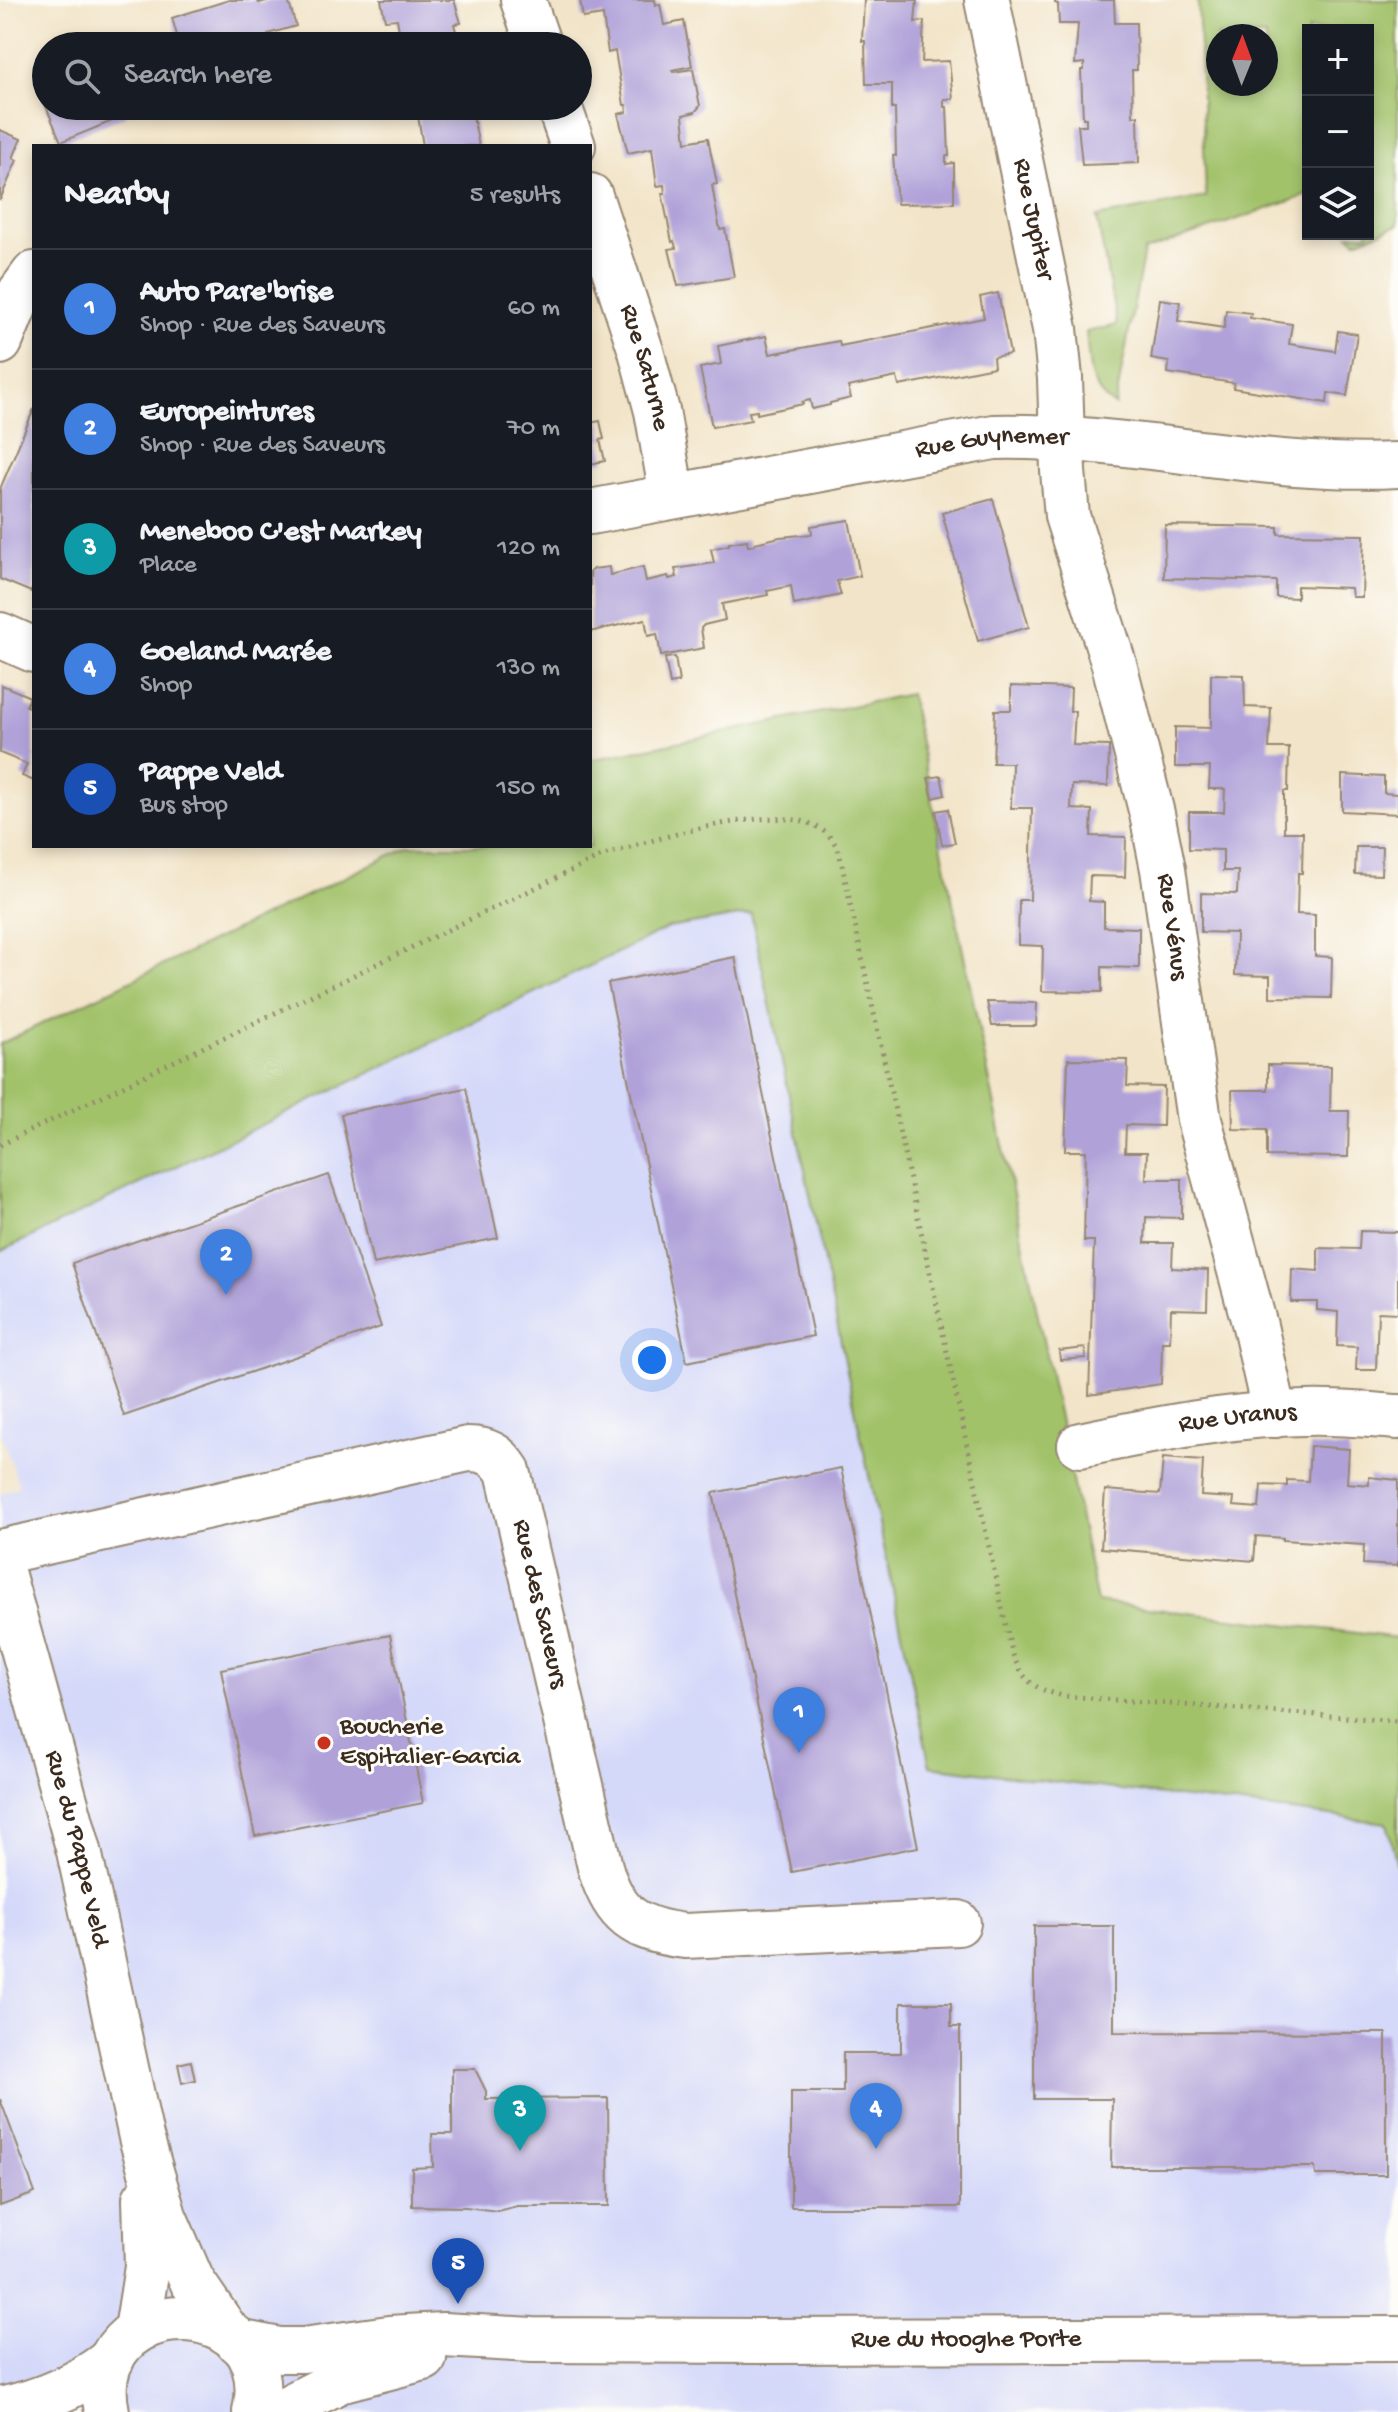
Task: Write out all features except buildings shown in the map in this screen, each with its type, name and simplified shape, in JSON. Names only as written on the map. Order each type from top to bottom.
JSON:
[{"type":"street","points":[[523,0],[534,32]]},
{"type":"street","name":"Rue Jupiter","points":[[987,0],[1055,329],[1062,439]]},
{"type":"street","points":[[564,120],[572,144]]},
{"type":"street","name":"Rue Saturne","points":[[592,202],[633,322],[649,381],[672,496]]},
{"type":"street","points":[[0,342],[20,293],[32,277]]},
{"type":"street","name":"Rue Guynemer","points":[[592,512],[973,439],[1015,436],[1280,462],[1335,466],[1398,465]]},
{"type":"street","name":"Rue Vénus","points":[[1062,439],[1064,494],[1070,526],[1114,664],[1163,869],[1199,1120],[1255,1326],[1275,1415]]},
{"type":"street","points":[[0,635],[32,649]]},
{"type":"street","name":"Rue Uranus","points":[[1080,1445],[1157,1430],[1275,1415],[1305,1413],[1398,1417]]},
{"type":"street","name":"Rue des Saveurs","points":[[0,1552],[468,1449],[492,1453],[508,1471],[600,1867],[611,1899],[623,1913],[649,1929],[685,1936],[958,1923]]},
{"type":"street","name":"Rue du Pappe Veld","points":[[0,1565],[76,1839],[141,2137],[176,2248],[199,2293],[233,2337],[254,2372],[257,2393],[255,2412]]},
{"type":"street","name":"Rue du Pappe Veld","points":[[107,2412],[105,2388],[145,2292],[148,2250],[141,2137]]},
{"type":"street","name":"Rue du Hooghe Porte","points":[[124,2345],[156,2321],[179,2317],[201,2319],[233,2337],[280,2350],[443,2335],[533,2340],[1398,2339]]},
{"type":"street","name":"Rue du Hooghe Porte","points":[[279,2412],[321,2389],[357,2375],[443,2354],[533,2340]]},
{"type":"street","points":[[0,2410],[69,2388],[97,2372],[124,2345]]},
{"type":"path","points":[[0,1145],[604,855],[664,837],[735,823],[792,819],[809,823],[824,830],[839,851],[976,1494],[1011,1649],[1021,1675],[1046,1692],[1064,1696],[1398,1721]]},
{"type":"shaded area","points":[[751,914],[930,1766],[1387,1823],[1398,1869],[1398,2412],[0,2412],[0,1494],[19,1486],[0,1431],[0,1252],[668,928]]},
{"type":"green space","points":[[1198,0],[1398,0],[1398,225],[1374,234],[1374,24],[1302,24],[1302,197],[1144,251],[1115,406],[1098,391],[1088,354],[1086,332],[1117,325],[1097,217],[1206,197]]},
{"type":"green space","points":[[910,694],[1097,1602],[1398,1638],[1398,1869],[1387,1823],[930,1766],[751,914],[668,928],[0,1252],[0,1044],[405,848],[592,848],[592,760]]},
{"type":"place","name":"Europeintures","points":[[226,1295]]},
{"type":"place","name":"Boucherie Espitalier-Garcia","points":[[324,1743]]},
{"type":"place","name":"Auto Pare'brise","points":[[799,1753]]},
{"type":"place","name":"Goeland Marée","points":[[876,2149]]},
{"type":"place","name":"Meneboo C'est Markey","points":[[520,2151]]},
{"type":"place","name":"Pappe Veld","points":[[458,2304]]}]
